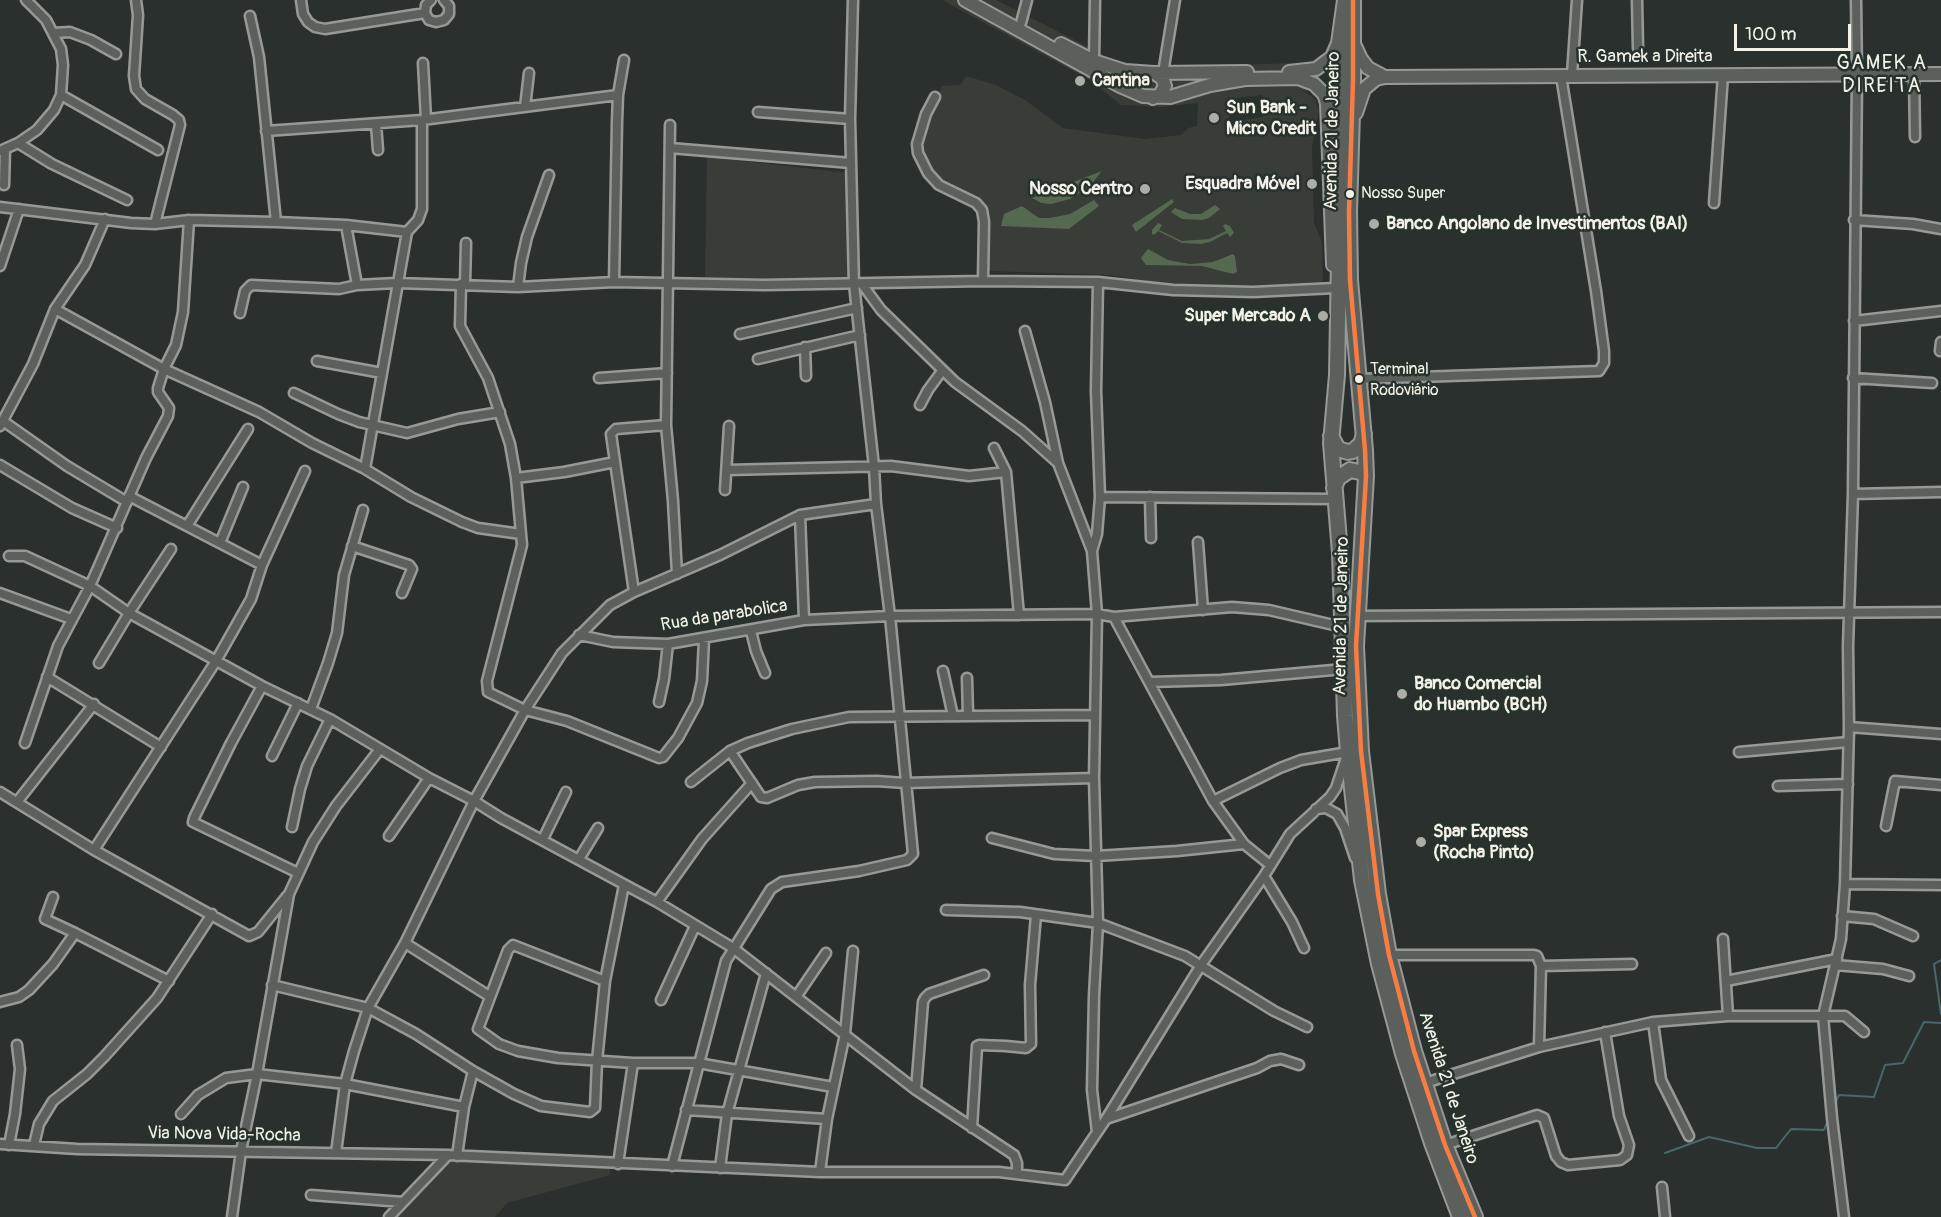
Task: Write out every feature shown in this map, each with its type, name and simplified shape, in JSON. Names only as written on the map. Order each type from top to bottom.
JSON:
[{"type":"main road","points":[[965,0],[1120,86],[1153,98],[1170,97],[1236,80],[1298,78],[1320,88],[1327,103],[1329,121],[1338,321]]},
{"type":"main road","points":[[980,0],[1094,61],[1125,71],[1159,73],[1297,73],[1316,69],[1332,57],[1338,43],[1344,0]]},
{"type":"main road","name":"Avenida 21 de Janeiro","points":[[1344,0],[1337,375],[1331,435],[1340,553],[1348,752],[1362,880],[1379,964],[1402,1054],[1460,1217]]},
{"type":"main road","name":"Avenida 21 de Janeiro","points":[[1353,0],[1350,280],[1366,476],[1356,616],[1356,675],[1361,751],[1377,884],[1389,955],[1414,1052],[1445,1144],[1475,1217]]},
{"type":"main road","points":[[1352,41],[1360,59],[1368,68],[1384,77]]},
{"type":"main road","points":[[1153,98],[1160,95],[1165,86],[1159,73]]},
{"type":"main road","name":"R. Gamek a Direita","points":[[1384,77],[1941,74]]},
{"type":"main road","points":[[1350,147],[1358,102],[1364,89],[1368,84],[1384,77]]},
{"type":"main road","points":[[1331,435],[1338,449],[1348,452],[1361,444],[1364,434]]},
{"type":"main road","points":[[1334,495],[1338,478],[1346,472],[1356,471],[1366,476]]},
{"type":"street","points":[[4,185],[3,150],[18,143],[47,120],[61,95],[63,64],[61,49],[46,20],[26,0]]},
{"type":"street","points":[[136,0],[138,15],[134,76],[136,89],[145,99],[173,115],[180,125],[155,224]]},
{"type":"street","points":[[301,0],[303,14],[308,22],[315,27],[325,29],[425,13]]},
{"type":"street","points":[[431,0],[426,5],[425,13],[433,22],[444,20],[450,10],[444,0]]},
{"type":"street","points":[[672,1166],[726,961],[771,889],[782,882],[859,871],[910,858],[913,854],[857,308],[858,284],[850,119],[853,0]]},
{"type":"street","points":[[1021,22],[1027,0]]},
{"type":"street","points":[[1094,61],[1095,0]]},
{"type":"street","points":[[1159,73],[1175,0]]},
{"type":"street","points":[[1358,379],[1599,371],[1604,363],[1566,76],[1577,0]]},
{"type":"street","points":[[1637,0],[1638,48]]},
{"type":"street","points":[[1844,1217],[1823,1016],[1841,939],[1845,884],[1852,494],[1856,0]]},
{"type":"street","points":[[250,16],[259,57],[276,222]]},
{"type":"street","points":[[54,33],[70,32],[91,40],[116,54]]},
{"type":"street","points":[[614,282],[618,95],[624,60]]},
{"type":"street","points":[[365,469],[407,232],[418,220],[423,204],[423,63]]},
{"type":"street","points":[[525,107],[529,73]]},
{"type":"street","points":[[1914,74],[1915,137]]},
{"type":"street","points":[[1714,203],[1723,75]]},
{"type":"street","points":[[61,95],[159,150]]},
{"type":"street","points":[[266,131],[424,120],[618,95]]},
{"type":"street","points":[[935,97],[926,114],[917,144],[918,153],[928,173],[939,184],[976,203],[982,210],[984,222],[983,281]]},
{"type":"street","points":[[758,112],[850,119]]},
{"type":"street","points":[[376,124],[378,150]]},
{"type":"street","points":[[670,125],[666,283],[666,426],[677,574]]},
{"type":"street","points":[[18,143],[52,164],[127,200]]},
{"type":"street","points":[[670,148],[851,163]]},
{"type":"street","points":[[518,287],[527,237],[549,175]]},
{"type":"street","points":[[0,207],[155,224],[189,220],[276,222],[346,225],[407,232]]},
{"type":"street","points":[[0,266],[19,209]]},
{"type":"street","points":[[105,219],[85,265],[55,309],[33,364],[2,424],[67,466],[128,499],[187,526],[262,565]]},
{"type":"street","points":[[25,743],[58,646],[90,586],[168,416],[169,408],[158,392],[164,369],[176,345],[183,312],[189,220]]},
{"type":"street","points":[[1854,220],[1914,224],[1941,229]]},
{"type":"street","points":[[346,225],[357,285]]},
{"type":"street","points":[[466,243],[460,326],[488,378],[510,444],[516,478],[521,534],[520,556],[499,632],[487,688],[489,692],[525,710],[567,721],[659,758],[663,757],[678,738],[697,703],[702,681],[704,639]]},
{"type":"street","points":[[240,313],[245,291],[251,285],[339,289],[357,285],[397,283],[518,287],[614,282],[764,285],[983,281],[1098,282],[1173,290],[1252,292],[1335,288]]},
{"type":"street","points":[[1092,551],[1097,534],[1100,497],[1096,391],[1098,282]]},
{"type":"street","points":[[858,284],[942,371],[1022,431],[1058,463]]},
{"type":"street","points":[[740,334],[857,308]]},
{"type":"street","points":[[55,309],[164,369],[259,412],[312,443],[365,469],[411,497],[462,522],[478,528],[521,534]]},
{"type":"street","points":[[1854,321],[1941,311]]},
{"type":"street","points":[[1024,331],[1045,402],[1058,463],[1092,551],[1097,614],[1094,778],[1098,923],[1092,1090],[1097,1132]]},
{"type":"street","points":[[758,359],[860,335]]},
{"type":"street","points":[[805,347],[806,376]]},
{"type":"street","points":[[317,361],[382,374]]},
{"type":"street","points":[[920,405],[942,371]]},
{"type":"street","points":[[598,378],[667,373]]},
{"type":"street","points":[[1853,378],[1932,383]]},
{"type":"street","points":[[294,393],[338,414],[374,426],[407,433],[458,419],[500,412]]},
{"type":"street","points":[[634,592],[611,434],[615,429],[666,426]]},
{"type":"street","points":[[725,490],[729,426]]},
{"type":"street","points":[[187,526],[248,429]]},
{"type":"street","points":[[994,448],[1006,472],[1020,615]]},
{"type":"street","points":[[516,478],[615,462]]},
{"type":"street","points":[[0,465],[72,508],[117,528]]},
{"type":"street","points":[[727,470],[910,467],[969,476],[1006,472]]},
{"type":"street","points":[[94,850],[216,661],[251,599],[262,565],[305,471]]},
{"type":"street","points":[[220,543],[243,487]]},
{"type":"street","points":[[1852,494],[1941,492]]},
{"type":"street","points":[[1100,497],[1334,495]]},
{"type":"street","points":[[1150,497],[1151,538]]},
{"type":"street","points":[[336,1153],[345,1084],[368,1008],[405,943],[474,801],[525,710],[562,653],[610,605],[634,592],[720,555],[800,515],[876,504]]},
{"type":"street","points":[[311,709],[337,633],[344,575],[363,510]]},
{"type":"street","points":[[800,515],[804,620]]},
{"type":"street","points":[[1198,542],[1203,610]]},
{"type":"street","points":[[352,546],[409,565],[412,569],[402,593]]},
{"type":"street","points":[[99,663],[171,549]]},
{"type":"street","points":[[9,556],[25,556],[90,586],[129,613],[262,686],[330,719],[429,778],[657,902],[733,948],[916,1090],[1014,1155],[1017,1173]]},
{"type":"street","points":[[0,594],[71,619]]},
{"type":"street","name":"Rua da parabolica","points":[[579,635],[613,642],[668,644],[804,620],[890,616],[1097,614],[1114,617],[1254,607],[1342,627]]},
{"type":"street","points":[[1356,616],[1941,612]]},
{"type":"street","points":[[1114,617],[1213,801],[1244,844],[1270,865]]},
{"type":"street","points":[[751,631],[765,673]]},
{"type":"street","points":[[659,702],[668,644]]},
{"type":"street","points":[[1150,682],[1221,680],[1344,669]]},
{"type":"street","points":[[943,671],[952,716]]},
{"type":"street","points":[[47,677],[161,747]]},
{"type":"street","points":[[967,678],[968,715]]},
{"type":"street","points":[[262,686],[225,754],[193,822],[298,873]]},
{"type":"street","points":[[272,756],[298,703]]},
{"type":"street","points":[[17,802],[94,704]]},
{"type":"street","points":[[691,782],[730,751],[766,736],[840,719],[871,716],[1095,715]]},
{"type":"street","points":[[292,827],[307,766],[330,719]]},
{"type":"street","points":[[1849,727],[1941,734]]},
{"type":"street","points":[[1739,752],[1848,742]]},
{"type":"street","points":[[232,1217],[241,1151],[289,894],[313,842],[336,806],[380,749]]},
{"type":"street","points":[[730,751],[762,797],[767,798],[798,785],[816,782],[905,783],[1094,778]]},
{"type":"street","points":[[1097,1132],[1201,965],[1290,834],[1330,797],[1336,788],[1348,752],[1302,760],[1280,768],[1213,801]]},
{"type":"street","points":[[389,836],[429,778]]},
{"type":"street","points":[[1886,826],[1895,781],[1941,785]]},
{"type":"street","points":[[657,902],[702,839],[752,783]]},
{"type":"street","points":[[1778,786],[1848,784]]},
{"type":"street","points":[[0,792],[94,850],[249,936],[254,935],[289,894]]},
{"type":"street","points":[[543,839],[566,792]]},
{"type":"street","points":[[1315,809],[1330,809],[1342,820],[1362,880]]},
{"type":"street","points":[[579,859],[598,828]]},
{"type":"street","points":[[992,838],[1054,854],[1096,856],[1244,844]]},
{"type":"street","points":[[1263,876],[1292,922],[1304,948]]},
{"type":"street","points":[[1845,884],[1941,885]]},
{"type":"street","points":[[272,985],[368,1008],[416,1034],[514,1094],[542,1106],[590,1112],[595,1108],[605,981],[624,885]]},
{"type":"street","points":[[53,897],[45,919],[169,981]]},
{"type":"street","points":[[946,910],[987,910],[1098,923],[1185,956],[1274,1011],[1307,1027]]},
{"type":"street","points":[[34,1145],[39,1124],[53,1101],[87,1074],[157,998],[212,915]]},
{"type":"street","points":[[972,1128],[977,1046],[1026,1048],[1031,1044],[1030,985],[1036,915]]},
{"type":"street","points":[[1842,916],[1874,919],[1913,936]]},
{"type":"street","points":[[661,1000],[695,926]]},
{"type":"street","points":[[0,1002],[19,997],[29,990],[53,964],[75,933]]},
{"type":"street","points":[[1723,939],[1728,1016]]},
{"type":"street","points":[[405,943],[489,996]]},
{"type":"street","points":[[605,981],[513,945],[508,950],[478,1027],[480,1032],[499,1044],[528,1052],[597,1061],[698,1063],[833,1087]]},
{"type":"street","points":[[820,1172],[827,1119],[845,1034],[853,951]]},
{"type":"street","points":[[796,997],[826,953]]},
{"type":"street","points":[[1389,955],[1534,955],[1539,959],[1541,966],[1539,1047]]},
{"type":"street","points":[[1726,981],[1836,962],[1909,976]]},
{"type":"street","points":[[1541,966],[1632,964]]},
{"type":"street","points":[[720,1168],[727,1114],[765,973]]},
{"type":"street","points":[[916,1090],[925,998],[928,994],[984,975]]},
{"type":"street","points":[[1425,1083],[1539,1047],[1653,1022],[1728,1016],[1847,1017],[1864,1032]]},
{"type":"street","points":[[1653,1022],[1662,1080],[1689,1136]]},
{"type":"street","points":[[1445,1144],[1538,1115],[1544,1118],[1556,1156],[1561,1162],[1568,1165],[1620,1160],[1627,1155],[1629,1145],[1618,1116],[1605,1032]]},
{"type":"street","points":[[4,1144],[15,1114],[20,1059],[17,1045]]},
{"type":"street","points":[[1106,1119],[1257,1068],[1270,1061],[1281,1059],[1299,1065]]},
{"type":"street","points":[[618,1164],[633,1063]]},
{"type":"street","points":[[389,1217],[452,1155],[473,1071]]},
{"type":"street","points":[[181,1114],[198,1095],[226,1078],[257,1074],[345,1084],[464,1107]]},
{"type":"street","points":[[686,1110],[827,1119]]},
{"type":"street","name":"Via Nova Vida-Rocha","points":[[4,1144],[77,1149],[452,1155],[820,1172],[1017,1173],[1065,1180],[1097,1132]]},
{"type":"street","points":[[1662,1187],[1665,1217]]},
{"type":"street","points":[[311,1195],[403,1202]]},
{"type":"shaded area","points":[[942,0],[996,0],[1116,61],[1170,68],[1315,62],[1315,89],[1303,91],[1315,99],[1319,110],[1312,146],[1314,223],[1322,242],[1323,282],[1250,286],[1164,284],[1110,275],[989,271],[985,204],[942,181],[927,168],[919,151],[942,86],[960,85],[966,76],[996,85],[1025,100],[1063,128],[1145,139],[1181,135],[1188,128],[1197,126],[1198,103],[1161,107],[1121,105],[1090,80]],"holes":[[[1262,95],[1263,117],[1229,122],[1229,99]]]},
{"type":"shaded area","points":[[707,157],[849,173],[850,281],[705,280]]},
{"type":"shaded area","points":[[453,1159],[610,1163],[610,1175],[507,1203],[495,1217],[394,1217]]},
{"type":"green space","points":[[1102,171],[1089,187],[1070,199],[1051,204],[1041,203],[1032,198]]},
{"type":"green space","points":[[1172,199],[1174,202],[1136,232],[1132,225]]},
{"type":"green space","points":[[1094,200],[1099,206],[1069,229],[1001,226],[1004,214],[1022,206],[1039,218],[1050,218],[1070,214]]},
{"type":"green space","points":[[1215,205],[1220,209],[1209,218],[1202,220],[1182,219],[1171,212],[1175,208],[1190,214],[1201,214]]},
{"type":"green space","points":[[1158,223],[1162,225],[1159,230],[1182,241],[1209,239],[1226,231],[1223,226],[1225,224],[1230,226],[1234,233],[1230,237],[1227,233],[1201,244],[1182,243],[1158,231],[1152,234],[1152,230]]},
{"type":"green space","points":[[1148,249],[1168,260],[1190,264],[1213,262],[1233,254],[1237,272],[1233,274],[1202,266],[1146,265],[1141,258]]},
{"type":"waterway","points":[[1941,960],[1934,964],[1941,1014]]},
{"type":"waterway","points":[[1834,1106],[1839,1095],[1874,1097],[1885,1065],[1903,1063],[1924,1022],[1941,1023]]},
{"type":"waterway","points":[[1665,1153],[1709,1137],[1757,1148],[1776,1148],[1791,1129],[1824,1130],[1829,1117]]},
{"type":"transit line","points":[[1353,0],[1350,280],[1366,476],[1356,646],[1361,751],[1378,894],[1389,955],[1414,1051],[1445,1145],[1475,1217]]},
{"type":"place","name":"Cantina","points":[[1080,81]]},
{"type":"place","name":"Sun Bank - Micro Credit","points":[[1214,118]]},
{"type":"place","name":"Esquadra Móvel","points":[[1312,184]]},
{"type":"place","name":"Nosso Centro","points":[[1145,189]]},
{"type":"place","name":"Nosso Super","points":[[1350,194]]},
{"type":"place","name":"Banco Angolano de Investimentos (BAI)","points":[[1374,224]]},
{"type":"place","name":"Super Mercado A","points":[[1323,316]]},
{"type":"place","name":"Terminal Rodoviário","points":[[1359,379]]},
{"type":"place","name":"Banco Comercial do Huambo (BCH)","points":[[1402,694]]},
{"type":"place","name":"Spar Express (Rocha Pinto)","points":[[1421,842]]},
{"type":"district","name":"GAMEK A DIREITA","points":[[1882,76]]}]
